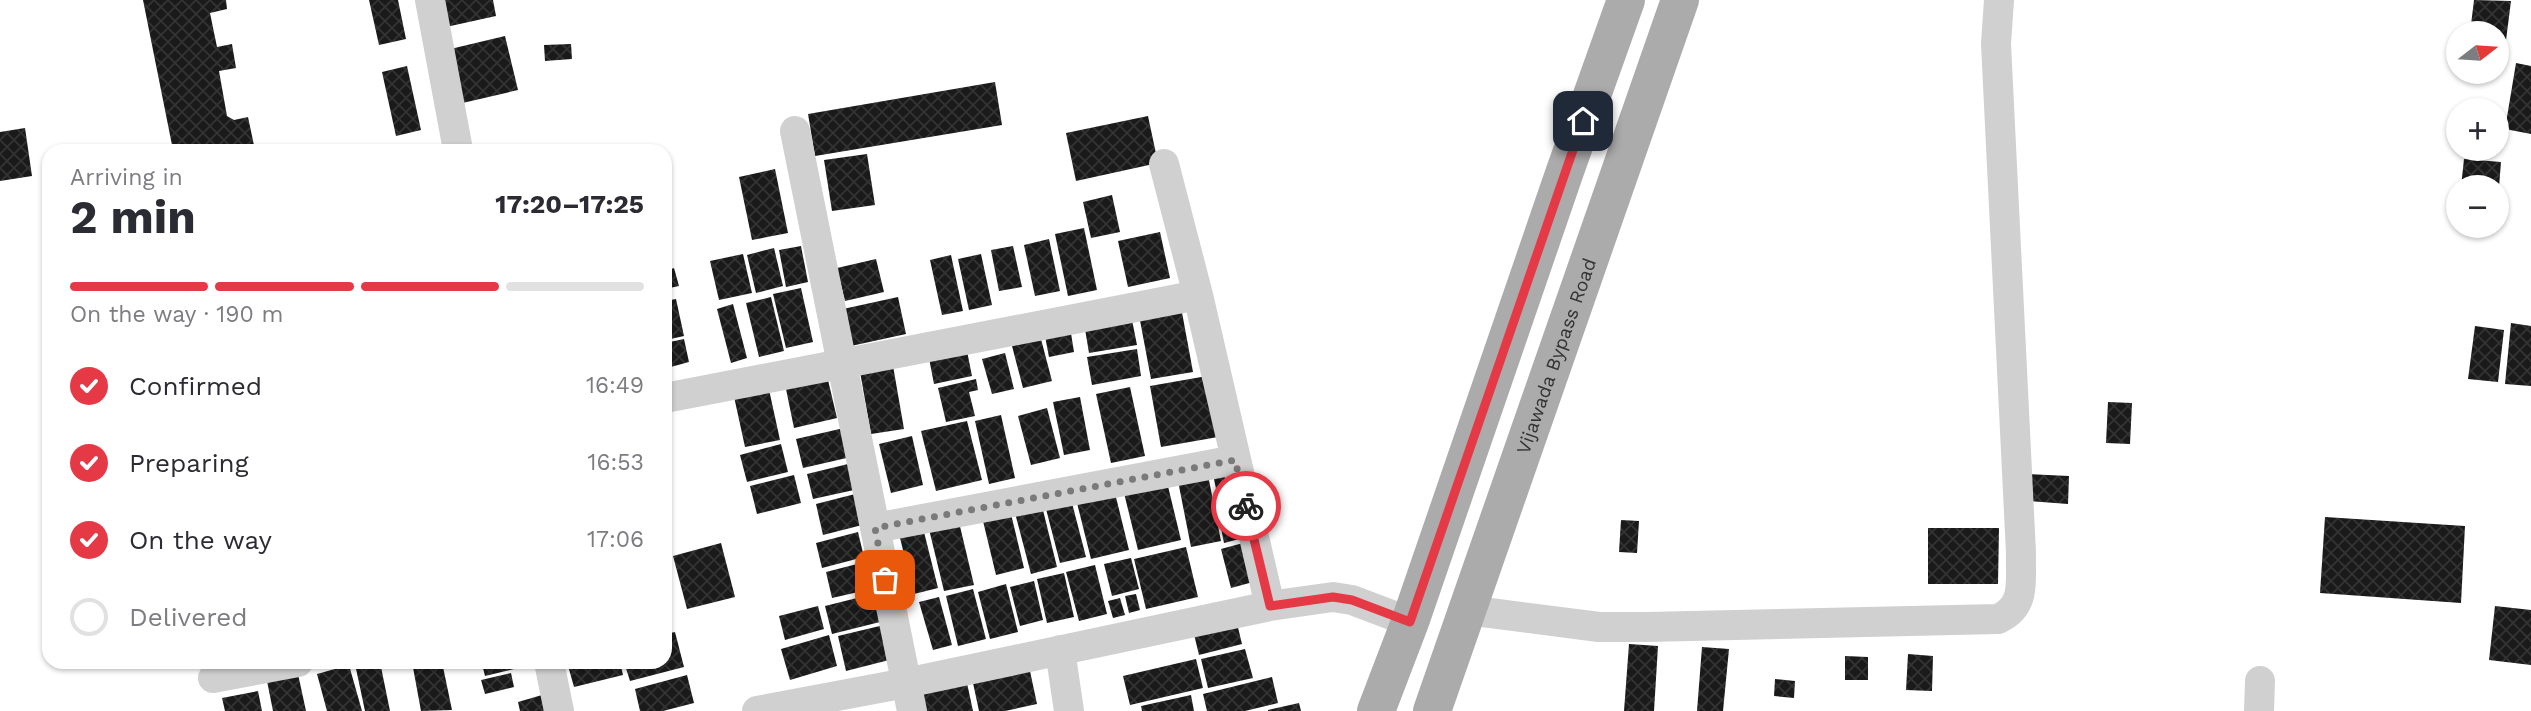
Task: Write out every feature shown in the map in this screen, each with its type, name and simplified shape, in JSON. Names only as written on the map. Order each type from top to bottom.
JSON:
[{"type":"main road","points":[[1376,711],[1410,622],[1626,0]]},
{"type":"main road","name":"Vijawada Bypass Road","points":[[1432,711],[1680,0]]},
{"type":"street","points":[[430,0],[457,144]]},
{"type":"street","points":[[1467,610],[1599,627],[1998,619],[2012,613],[2019,598],[2021,553],[1996,44],[1999,0]]},
{"type":"street","points":[[795,131],[909,697]]},
{"type":"street","points":[[1164,164],[1198,295],[1270,606]]},
{"type":"street","points":[[672,397],[1198,295]]},
{"type":"street","points":[[875,528],[1235,460]]},
{"type":"street","points":[[757,711],[909,697],[1059,650],[1270,606],[1333,597],[1352,600],[1410,622]]},
{"type":"street","points":[[1059,650],[1069,711]]},
{"type":"street","points":[[214,678],[261,669]]},
{"type":"street","points":[[550,669],[559,711]]},
{"type":"street","points":[[2259,711],[2260,681]]},
{"type":"building","points":[[143,0],[226,0],[227,9],[210,13],[217,47],[232,44],[236,68],[219,71],[227,116],[234,120],[248,117],[254,144],[172,144]]},
{"type":"building","points":[[369,0],[398,0],[406,39],[379,45]]},
{"type":"building","points":[[440,0],[493,0],[496,16],[446,27]]},
{"type":"building","points":[[2474,0],[2511,1],[2508,21],[2471,21]]},
{"type":"building","points":[[505,36],[518,90],[454,105],[442,51]]},
{"type":"building","points":[[571,44],[572,59],[545,61],[544,45]]},
{"type":"building","points":[[2516,63],[2531,66],[2531,134],[2509,130],[2509,105]]},
{"type":"building","points":[[407,66],[421,130],[396,136],[382,72]]},
{"type":"building","points":[[995,82],[1002,125],[815,156],[808,114]]},
{"type":"building","points":[[1148,116],[1158,163],[1076,181],[1066,133]]},
{"type":"building","points":[[25,128],[32,176],[0,181],[0,132]]},
{"type":"building","points":[[867,154],[875,205],[832,211],[824,160]]},
{"type":"building","points":[[2464,161],[2501,162],[2500,175],[2462,175]]},
{"type":"building","points":[[775,169],[788,233],[752,240],[739,177]]},
{"type":"building","points":[[1112,195],[1120,232],[1091,238],[1083,202]]},
{"type":"building","points":[[1084,228],[1097,290],[1068,296],[1055,234]]},
{"type":"building","points":[[1160,232],[1170,278],[1128,287],[1118,241]]},
{"type":"building","points":[[1049,239],[1060,291],[1035,296],[1024,245]]},
{"type":"building","points":[[801,246],[808,282],[786,287],[779,250]]},
{"type":"building","points":[[1013,246],[1022,287],[999,291],[991,250]]},
{"type":"building","points":[[774,248],[783,286],[756,293],[747,255]]},
{"type":"building","points":[[743,254],[752,293],[719,300],[710,261]]},
{"type":"building","points":[[981,254],[992,305],[969,310],[958,259]]},
{"type":"building","points":[[951,255],[963,311],[942,315],[930,260]]},
{"type":"building","points":[[876,259],[884,292],[845,301],[837,268]]},
{"type":"building","points":[[674,268],[679,286],[672,288]]},
{"type":"building","points":[[801,288],[813,342],[786,348],[773,294]]},
{"type":"building","points":[[771,297],[784,351],[759,357],[746,303]]},
{"type":"building","points":[[898,297],[906,334],[851,346],[843,309]]},
{"type":"building","points":[[676,299],[684,336],[672,339],[672,300]]},
{"type":"building","points":[[733,304],[747,358],[731,363],[717,309]]},
{"type":"building","points":[[1181,307],[1193,372],[1151,379],[1139,315]]},
{"type":"building","points":[[1131,315],[1137,345],[1089,353],[1084,323]]},
{"type":"building","points":[[2511,323],[2531,326],[2531,386],[2505,384]]},
{"type":"building","points":[[2475,326],[2504,330],[2498,382],[2468,379]]},
{"type":"building","points":[[1070,327],[1074,352],[1049,357],[1044,331]]},
{"type":"building","points":[[684,339],[689,362],[672,367],[672,342]]},
{"type":"building","points":[[1041,339],[1052,381],[1023,388],[1012,346]]},
{"type":"building","points":[[966,346],[972,376],[934,384],[928,353]]},
{"type":"building","points":[[1137,349],[1141,376],[1092,385],[1087,357]]},
{"type":"building","points":[[1005,353],[1014,389],[992,394],[982,359]]},
{"type":"building","points":[[892,360],[904,429],[871,434],[859,366]]},
{"type":"building","points":[[1207,376],[1218,437],[1161,447],[1150,386]]},
{"type":"building","points":[[976,379],[978,390],[969,392],[975,416],[946,422],[938,388]]},
{"type":"building","points":[[828,380],[837,418],[794,428],[786,389]]},
{"type":"building","points":[[768,385],[780,440],[745,447],[733,392]]},
{"type":"building","points":[[1130,387],[1145,456],[1111,463],[1096,394]]},
{"type":"building","points":[[1080,397],[1090,450],[1064,455],[1053,402]]},
{"type":"building","points":[[2108,402],[2132,403],[2130,444],[2106,443]]},
{"type":"building","points":[[1047,408],[1060,458],[1031,465],[1018,416]]},
{"type":"building","points":[[1001,415],[1015,478],[989,484],[975,421]]},
{"type":"building","points":[[967,421],[982,480],[936,491],[921,431]]},
{"type":"building","points":[[844,428],[851,457],[803,468],[796,439]]},
{"type":"building","points":[[912,436],[923,485],[891,493],[879,444]]},
{"type":"building","points":[[781,444],[788,472],[747,482],[740,455]]},
{"type":"building","points":[[848,464],[854,490],[813,499],[807,474]]},
{"type":"building","points":[[1231,472],[1238,508],[1221,511],[1213,475]]},
{"type":"building","points":[[2028,474],[2069,476],[2068,504],[2027,501]]},
{"type":"building","points":[[794,475],[801,503],[757,514],[750,486]]},
{"type":"building","points":[[1208,475],[1221,541],[1191,547],[1178,481]]},
{"type":"building","points":[[1166,478],[1181,540],[1138,550],[1123,489]]},
{"type":"building","points":[[1114,489],[1129,550],[1091,559],[1076,499]]},
{"type":"building","points":[[863,492],[870,523],[823,535],[816,504]]},
{"type":"building","points":[[1072,503],[1086,557],[1060,563],[1046,509]]},
{"type":"building","points":[[1042,506],[1057,567],[1031,574],[1015,513]]},
{"type":"building","points":[[1011,514],[1024,568],[996,575],[983,521]]},
{"type":"building","points":[[1239,514],[1243,538],[1224,543],[1219,518]]},
{"type":"building","points":[[2325,517],[2465,526],[2461,603],[2320,593]]},
{"type":"building","points":[[958,518],[974,585],[944,591],[928,525]]},
{"type":"building","points":[[1621,520],[1639,521],[1637,553],[1619,552]]},
{"type":"building","points":[[923,528],[938,588],[914,594],[899,534]]},
{"type":"building","points":[[1928,528],[1999,528],[1998,584],[1928,584]]},
{"type":"building","points":[[858,532],[864,557],[822,568],[816,543]]},
{"type":"building","points":[[721,543],[735,597],[687,609],[673,556]]},
{"type":"building","points":[[1243,543],[1253,582],[1231,588],[1221,549]]},
{"type":"building","points":[[1186,547],[1198,597],[1146,609],[1134,559]]},
{"type":"building","points":[[1131,558],[1139,589],[1112,596],[1104,564]]},
{"type":"building","points":[[861,563],[867,590],[832,598],[826,572]]},
{"type":"building","points":[[1095,565],[1107,614],[1079,621],[1066,572]]},
{"type":"building","points":[[1064,573],[1074,617],[1047,623],[1037,579]]},
{"type":"building","points":[[1034,581],[1043,620],[1020,626],[1010,587]]},
{"type":"building","points":[[1006,584],[1018,632],[990,639],[978,592]]},
{"type":"building","points":[[973,589],[986,639],[958,646],[946,596]]},
{"type":"building","points":[[873,594],[880,622],[832,634],[825,606]]},
{"type":"building","points":[[1136,594],[1140,610],[1129,613],[1125,596]]},
{"type":"building","points":[[939,597],[952,645],[933,650],[919,602]]},
{"type":"building","points":[[1120,598],[1125,615],[1113,618],[1108,601]]},
{"type":"building","points":[[818,606],[824,629],[785,640],[779,616]]},
{"type":"building","points":[[2495,606],[2531,610],[2531,665],[2489,660]]},
{"type":"building","points":[[1235,615],[1242,644],[1199,655],[1192,626]]},
{"type":"building","points":[[888,624],[897,658],[846,671],[838,636]]},
{"type":"building","points":[[675,632],[684,667],[630,681],[626,669],[672,669],[672,633]]},
{"type":"building","points":[[829,635],[837,666],[790,680],[781,649]]},
{"type":"building","points":[[1629,644],[1658,646],[1654,711],[1624,711]]},
{"type":"building","points":[[1702,647],[1729,649],[1723,711],[1697,711]]},
{"type":"building","points":[[1245,649],[1253,678],[1208,688],[1201,659]]},
{"type":"building","points":[[1908,654],[1933,656],[1932,691],[1906,690]]},
{"type":"building","points":[[1845,656],[1868,657],[1868,680],[1845,680]]},
{"type":"building","points":[[1196,659],[1203,688],[1130,705],[1123,676]]},
{"type":"building","points":[[335,669],[350,669],[362,711],[327,711],[317,674]]},
{"type":"building","points":[[356,669],[381,669],[390,711],[365,711]]},
{"type":"building","points":[[413,669],[443,669],[452,710],[421,711]]},
{"type":"building","points":[[483,669],[514,669],[485,676]]},
{"type":"building","points":[[569,669],[622,669],[623,675],[574,687]]},
{"type":"building","points":[[1030,671],[1037,704],[1005,711],[979,711],[973,683]]},
{"type":"building","points":[[511,673],[514,687],[485,694],[481,680]]},
{"type":"building","points":[[298,674],[306,711],[273,711],[267,681]]},
{"type":"building","points":[[687,675],[694,703],[663,711],[640,711],[635,689]]},
{"type":"building","points":[[1272,677],[1278,703],[1245,711],[1207,711],[1203,694]]},
{"type":"building","points":[[1775,679],[1795,681],[1794,698],[1774,696]]},
{"type":"building","points":[[967,683],[973,711],[926,711],[922,694]]},
{"type":"building","points":[[258,691],[262,711],[225,711],[222,698]]},
{"type":"building","points":[[542,695],[546,711],[520,711],[518,702]]},
{"type":"building","points":[[1191,695],[1194,711],[1142,711],[1141,706]]},
{"type":"building","points":[[1299,703],[1301,711],[1268,711],[1268,710]]},
{"type":"way so far","points":[[885,580],[875,528],[1235,460],[1246,506]]},
{"type":"route","points":[[1246,506],[1270,606],[1333,597],[1352,600],[1410,622],[1583,121]]}]
